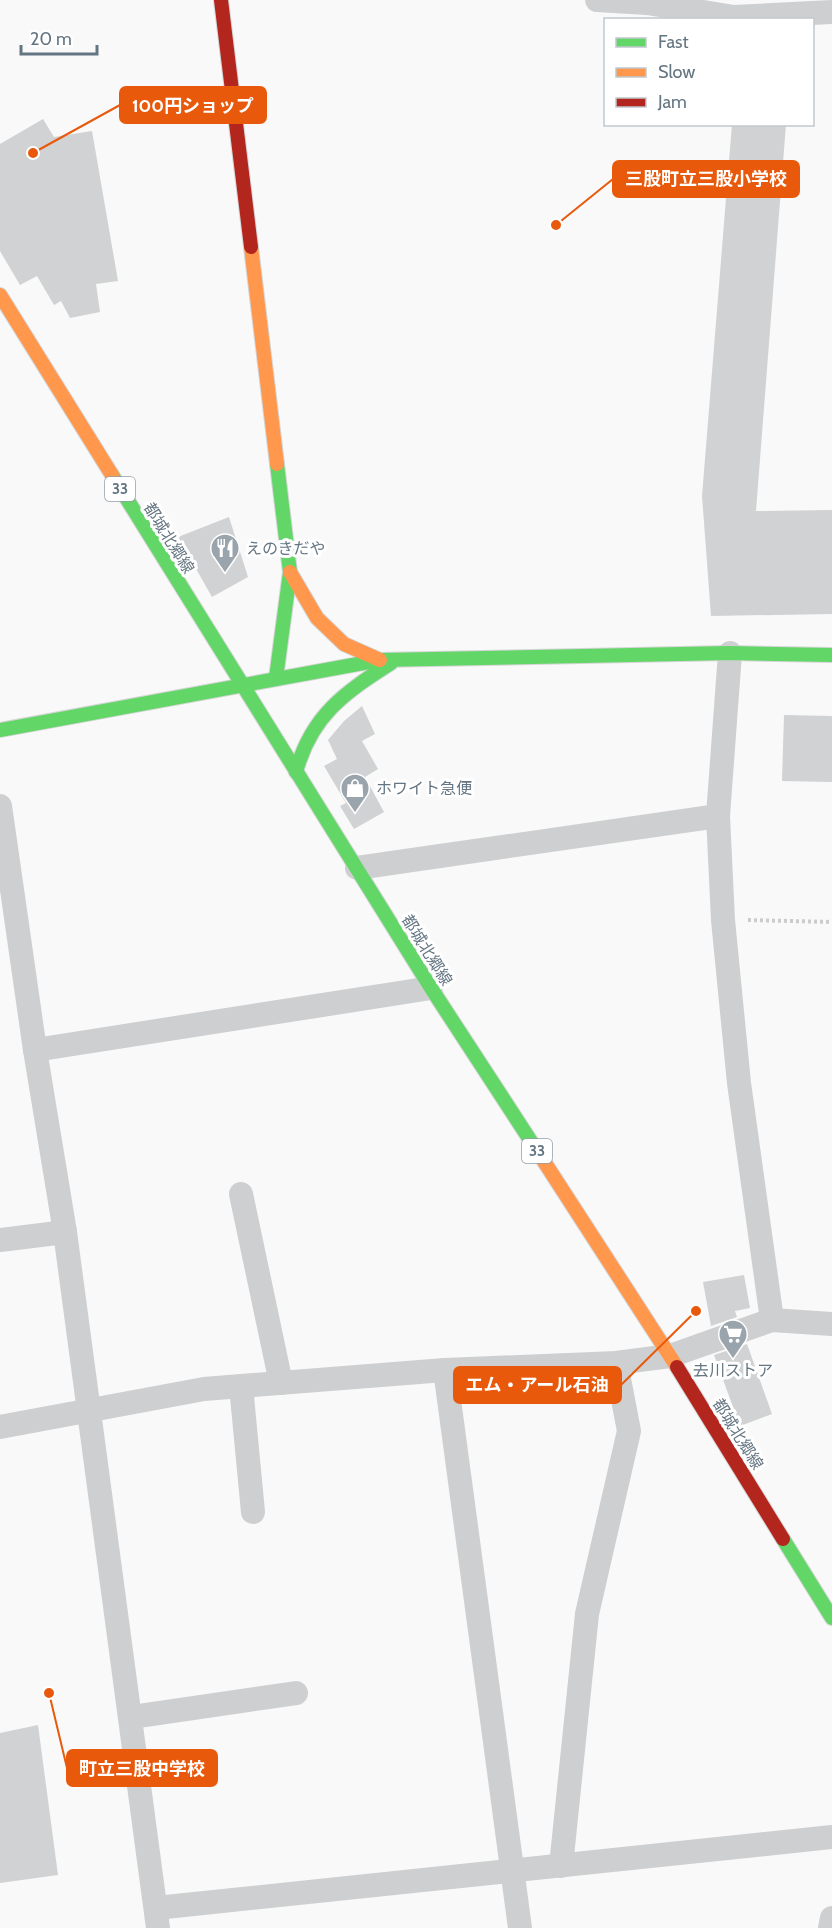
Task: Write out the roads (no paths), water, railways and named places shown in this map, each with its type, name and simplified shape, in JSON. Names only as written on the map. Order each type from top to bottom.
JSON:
[{"type":"street","points":[[220,0],[290,572],[276,678]]},
{"type":"street","points":[[597,0],[647,3],[734,17],[832,12]]},
{"type":"street","name":"都城北郷線","points":[[0,295],[431,988],[670,1356],[832,1618]]},
{"type":"street","points":[[290,572],[317,618],[344,645],[380,660]]},
{"type":"street","points":[[0,730],[241,684],[398,658],[730,653],[832,655]]},
{"type":"street","points":[[730,653],[718,816],[723,920],[739,1083],[772,1320]]},
{"type":"street","points":[[296,772],[300,751],[321,714],[356,686],[398,658]]},
{"type":"street","points":[[0,806],[35,1050],[65,1232],[157,1918],[512,1871],[832,1837]]},
{"type":"street","points":[[357,868],[718,816]]},
{"type":"street","points":[[35,1050],[431,988]]},
{"type":"street","points":[[241,1194],[281,1383]]},
{"type":"street","points":[[0,1240],[65,1232]]},
{"type":"street","points":[[0,1427],[204,1389],[445,1370],[616,1363],[670,1356],[772,1320],[832,1324]]},
{"type":"street","points":[[561,1866],[587,1614],[629,1431],[616,1363]]},
{"type":"street","points":[[445,1370],[520,1928]]},
{"type":"street","points":[[241,1386],[253,1512]]},
{"type":"street","points":[[131,1717],[296,1693]]},
{"type":"street","points":[[830,1928],[832,1918]]},
{"type":"place","name":"100円ショップ","points":[[33,153]]},
{"type":"place","name":"三股町立三股小学校","points":[[556,225]]},
{"type":"place","name":"えのきだや","points":[[225,574]]},
{"type":"place","name":"ホワイト急便","points":[[355,814]]},
{"type":"place","name":"エム・アール石油","points":[[696,1311]]},
{"type":"place","name":"去川ストア","points":[[733,1360]]},
{"type":"place","name":"町立三股中学校","points":[[49,1693]]}]
